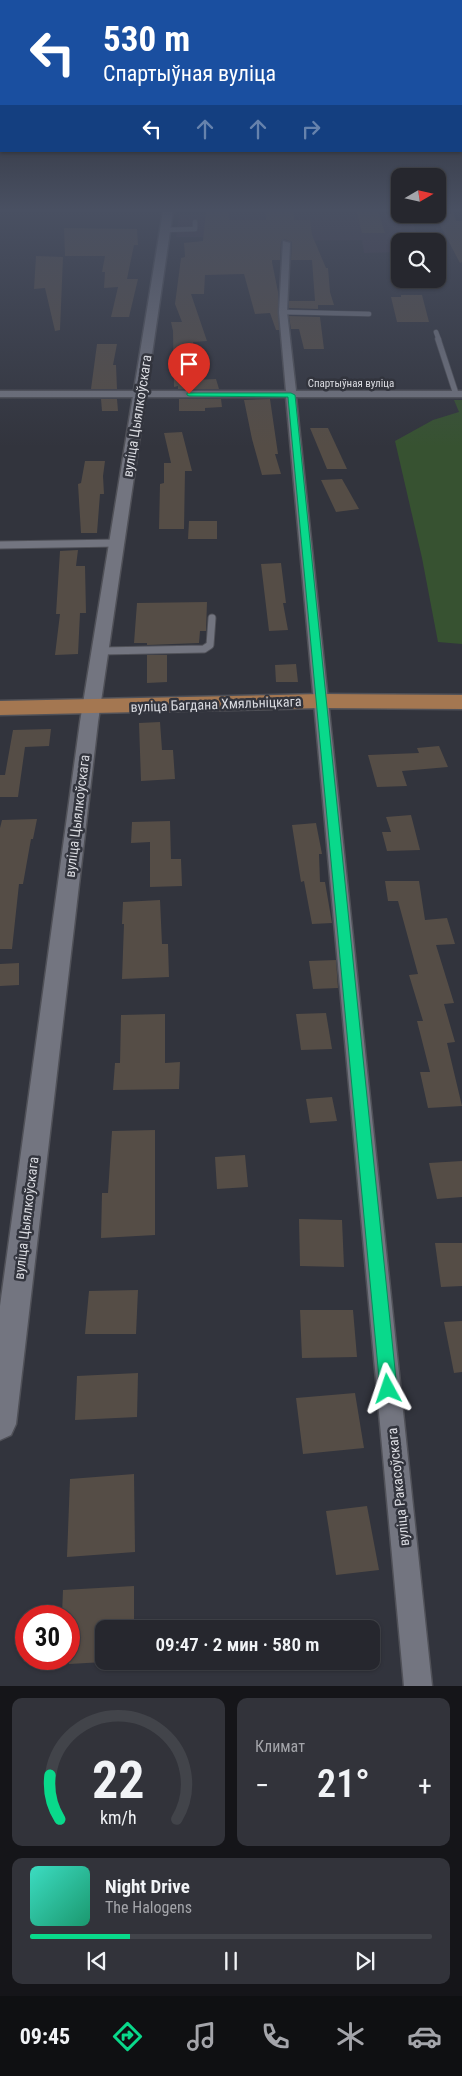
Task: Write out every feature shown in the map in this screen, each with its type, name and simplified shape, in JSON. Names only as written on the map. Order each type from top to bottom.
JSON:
[{"type":"main road","name":"вуліца Багдана Хмяльніцкага","points":[[0,708],[321,701],[462,702]]},
{"type":"street","name":"вуліца Цыялкоўскага","points":[[0,1424],[92,707],[156,290]]},
{"type":"street","name":"вуліца Ракасоўскага","points":[[284,290],[283,312],[418,1686]]},
{"type":"street","name":"Спартыўная вуліца","points":[[0,394],[459,394]]},
{"type":"lane","points":[[283,312],[369,314]]},
{"type":"lane","points":[[436,332],[459,394]]},
{"type":"lane","points":[[0,545],[117,544]]},
{"type":"lane","points":[[101,651],[204,649],[210,645],[212,618]]},
{"type":"green space","points":[[454,400],[462,400],[462,644],[438,642],[422,558],[395,441],[433,420],[459,412]]},
{"type":"building","points":[[45,290],[62,290],[60,330],[55,331]]},
{"type":"building","points":[[117,290],[135,290],[129,317],[111,317]]},
{"type":"building","points":[[177,290],[204,290],[204,294],[191,294],[207,341],[193,342],[194,380],[216,379],[219,389],[178,389],[178,386],[174,387],[173,331],[171,322],[182,322],[175,304]]},
{"type":"building","points":[[248,290],[278,290],[279,330],[276,330],[270,313],[255,314]]},
{"type":"building","points":[[314,290],[330,290],[334,305],[318,305],[318,309],[289,308],[289,301],[315,301]]},
{"type":"building","points":[[401,295],[422,295],[429,322],[397,322],[391,297],[401,297]]},
{"type":"building","points":[[289,316],[320,317],[324,349],[304,349],[299,329],[291,329]]},
{"type":"building","points":[[97,344],[117,344],[113,365],[116,365],[117,389],[91,389]]},
{"type":"building","points":[[101,399],[117,399],[118,411],[102,411]]},
{"type":"building","points":[[179,399],[221,399],[222,407],[205,408],[205,411],[179,411]]},
{"type":"building","points":[[270,399],[278,454],[275,454],[281,474],[262,475],[244,400]]},
{"type":"building","points":[[310,428],[328,428],[347,469],[327,469]]},
{"type":"building","points":[[182,432],[192,471],[185,471],[184,529],[159,529],[160,484],[164,483],[164,463],[171,463],[164,433]]},
{"type":"building","points":[[85,461],[105,461],[103,476],[104,494],[100,494],[97,533],[81,533],[78,484],[81,483]]},
{"type":"building","points":[[342,479],[359,509],[336,512],[321,480]]},
{"type":"building","points":[[189,521],[217,521],[217,539],[188,539]]},
{"type":"building","points":[[78,550],[76,566],[85,566],[86,613],[80,613],[78,654],[55,655],[60,614],[56,614],[60,551]]},
{"type":"building","points":[[281,563],[286,603],[283,603],[288,630],[269,631],[261,564]]},
{"type":"building","points":[[207,602],[206,631],[200,631],[199,643],[147,645],[147,643],[134,643],[137,603]]},
{"type":"building","points":[[147,655],[167,655],[167,682],[147,683]]},
{"type":"building","points":[[296,664],[298,682],[276,682],[275,665]]},
{"type":"building","points":[[160,722],[162,750],[173,750],[175,779],[141,781],[139,723]]},
{"type":"building","points":[[51,729],[49,746],[25,747],[18,797],[0,797],[0,775],[5,775],[13,730]]},
{"type":"building","points":[[439,746],[448,767],[402,771],[407,786],[377,787],[368,755],[419,753],[417,748]]},
{"type":"building","points":[[411,815],[420,850],[387,851],[382,832],[391,832],[386,817]]},
{"type":"building","points":[[37,819],[33,839],[31,839],[23,884],[19,884],[12,949],[0,949],[0,828],[2,820]]},
{"type":"building","points":[[170,821],[171,859],[181,859],[182,886],[150,887],[150,842],[131,843],[132,822]]},
{"type":"building","points":[[316,823],[322,854],[319,854],[320,882],[325,882],[332,923],[312,924],[304,881],[301,882],[292,825]]},
{"type":"building","points":[[385,881],[419,881],[425,920],[447,918],[455,944],[436,945],[454,1003],[444,1004],[455,1042],[447,1043],[462,1106],[428,1108],[420,1072],[430,1072],[417,1021],[423,1021],[409,975],[418,974],[398,901],[388,901]]},
{"type":"building","points":[[160,900],[162,944],[168,944],[169,977],[122,979],[123,902]]},
{"type":"building","points":[[336,960],[338,988],[313,989],[309,961]]},
{"type":"building","points":[[19,963],[19,985],[0,986],[0,964]]},
{"type":"building","points":[[326,1013],[332,1049],[301,1050],[296,1014]]},
{"type":"building","points":[[165,1014],[165,1063],[180,1062],[179,1089],[113,1090],[115,1063],[120,1063],[121,1015]]},
{"type":"building","points":[[332,1097],[337,1121],[310,1123],[306,1099]]},
{"type":"building","points":[[155,1130],[155,1235],[101,1238],[102,1193],[108,1193],[112,1131]]},
{"type":"building","points":[[245,1155],[248,1187],[217,1189],[215,1157]]},
{"type":"building","points":[[462,1161],[462,1197],[437,1199],[429,1163]]},
{"type":"building","points":[[299,1219],[342,1220],[344,1267],[300,1266]]},
{"type":"building","points":[[435,1243],[462,1243],[462,1286],[441,1287]]},
{"type":"building","points":[[138,1290],[136,1334],[85,1334],[89,1291]]},
{"type":"building","points":[[300,1310],[353,1310],[357,1357],[302,1358]]},
{"type":"building","points":[[462,1321],[462,1372],[454,1373],[444,1322]]},
{"type":"building","points":[[138,1373],[137,1417],[75,1420],[77,1376]]},
{"type":"building","points":[[355,1393],[364,1448],[303,1454],[296,1398]]},
{"type":"building","points":[[134,1474],[135,1552],[67,1557],[70,1479]]},
{"type":"building","points":[[367,1506],[379,1570],[336,1575],[326,1511]]},
{"type":"building","points":[[134,1586],[134,1620],[95,1620],[95,1663],[80,1663],[80,1605],[62,1605],[63,1590]]},
{"type":"route","points":[[189,394],[291,395],[388,1389]]}]
